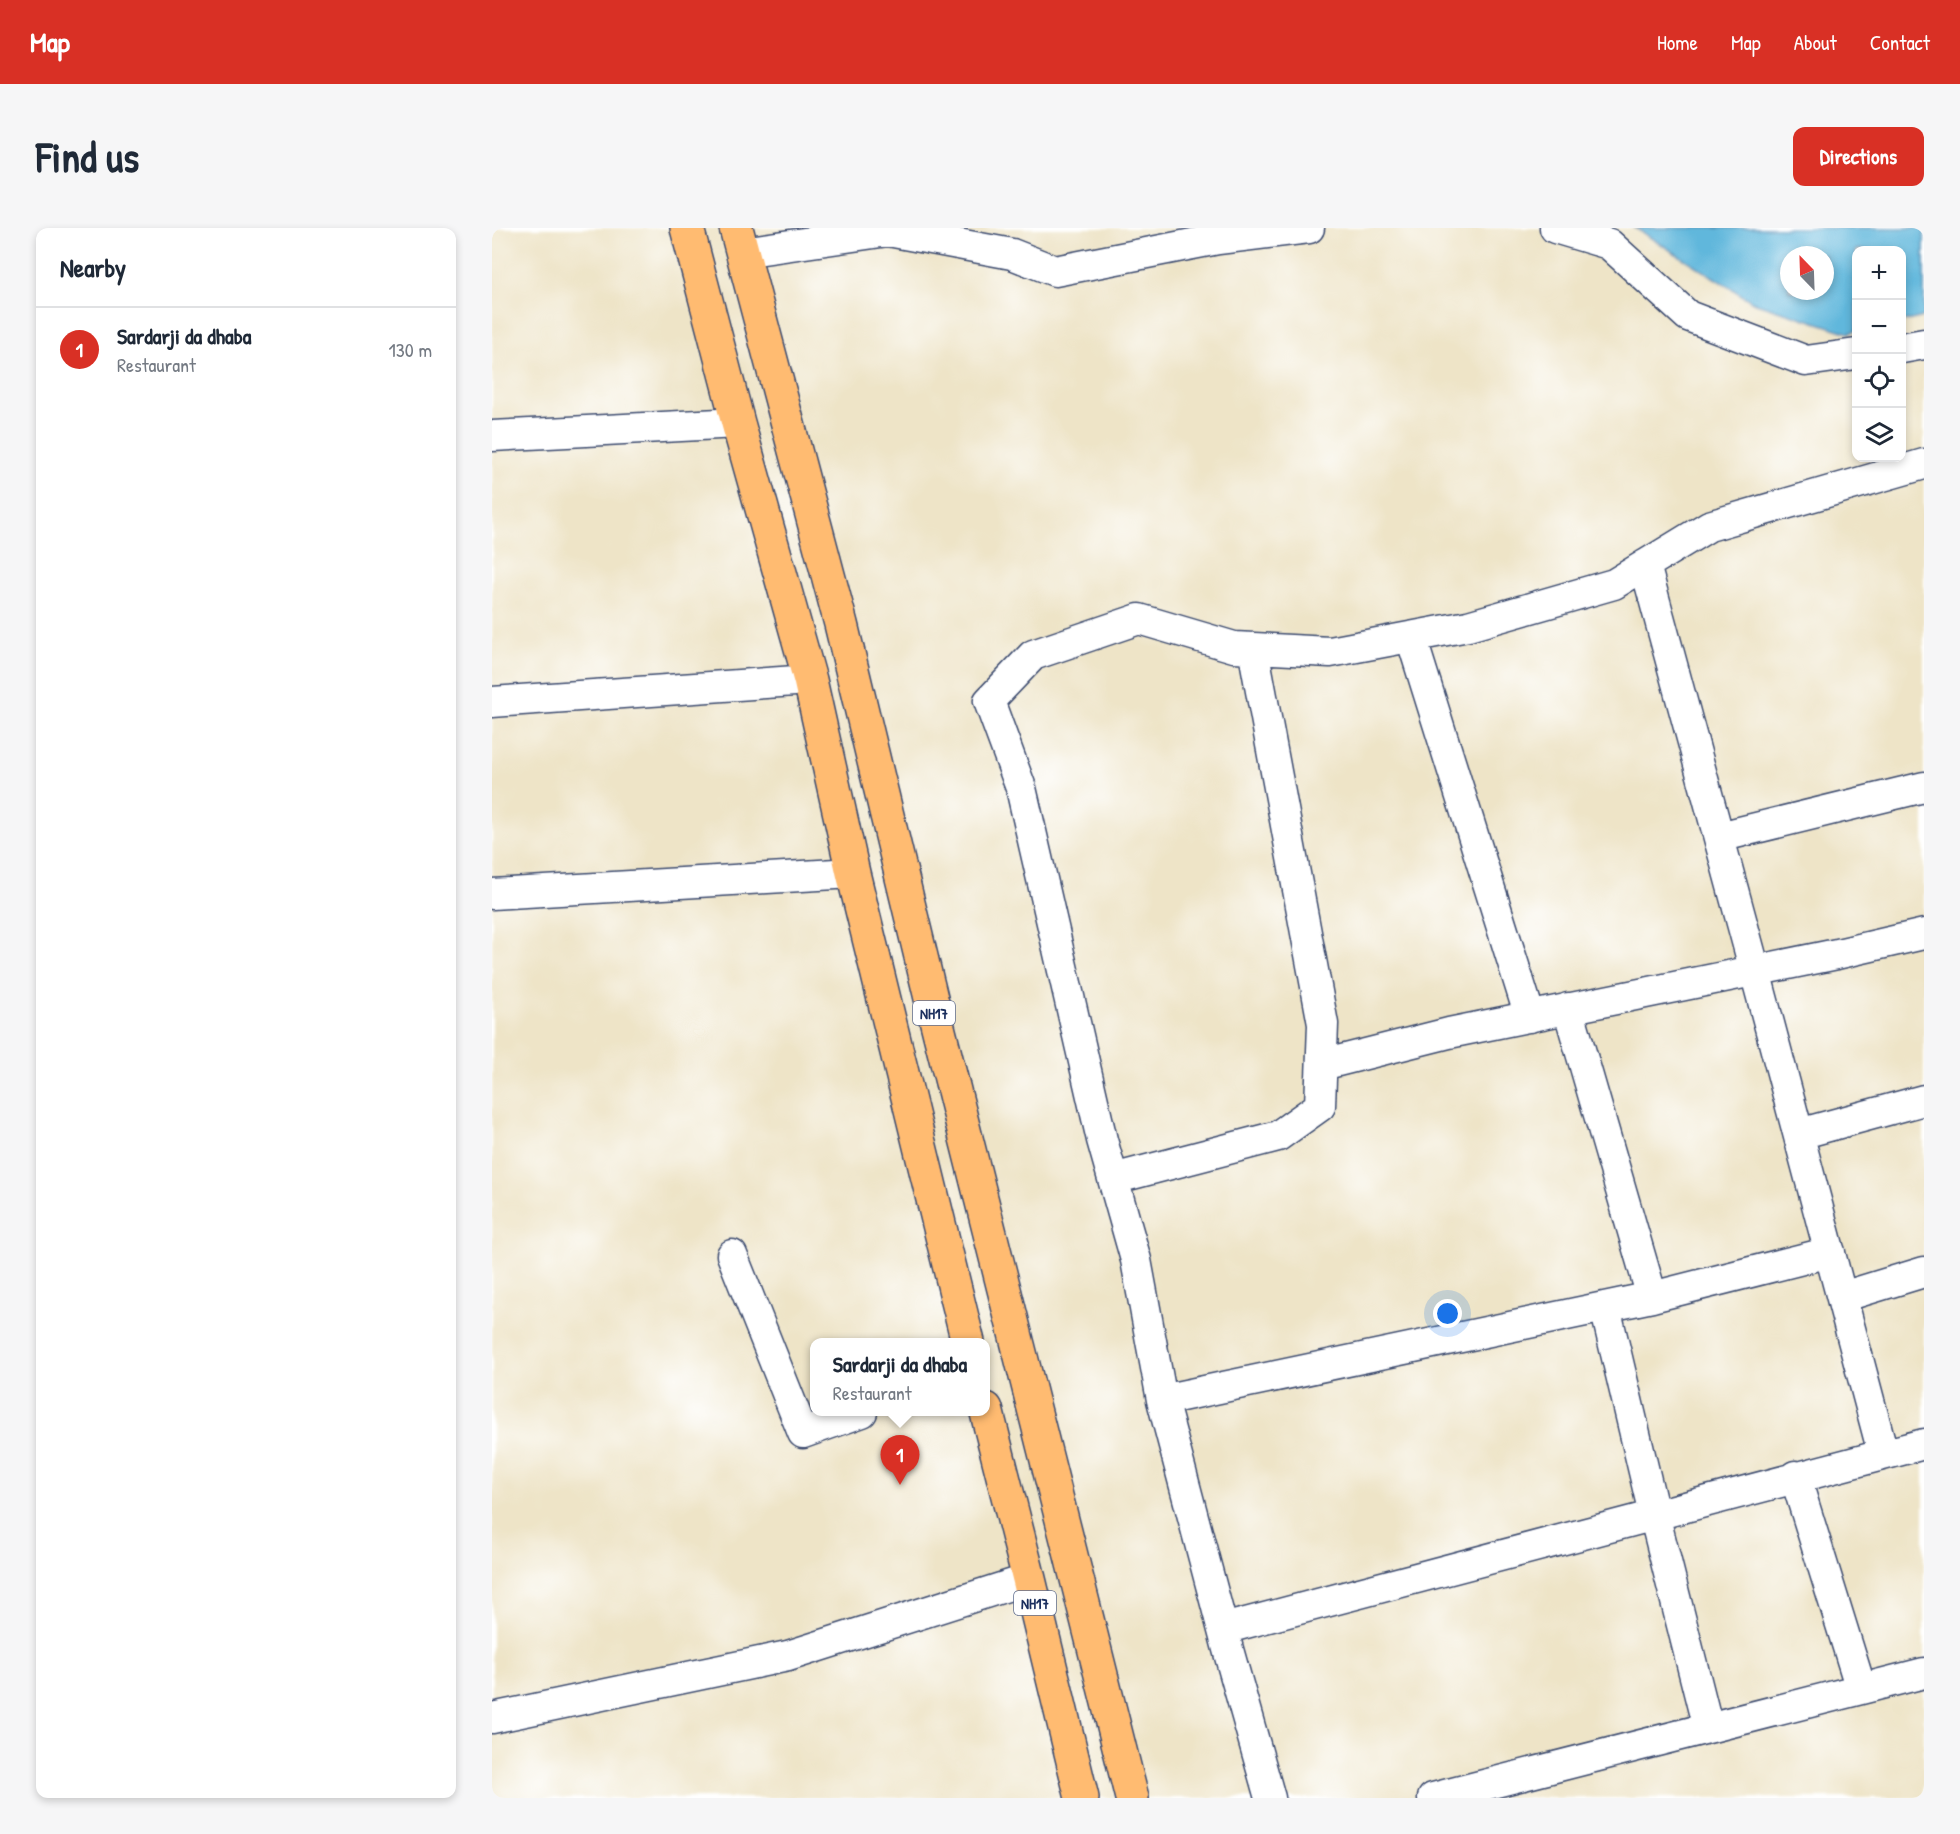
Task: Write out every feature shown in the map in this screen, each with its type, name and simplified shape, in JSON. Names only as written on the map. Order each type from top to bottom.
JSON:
[{"type":"highway","name":"NH17","points":[[687,228],[738,423],[810,680],[853,873],[968,1338]]},
{"type":"highway","name":"NH17","points":[[739,240],[842,624],[938,1027],[1132,1798]]},
{"type":"highway","name":"NH17","points":[[988,1416],[1082,1798]]},
{"type":"street","points":[[739,240],[888,231],[1012,254],[1054,271],[1218,239],[1309,228]]},
{"type":"street","points":[[1555,228],[1609,244],[1688,316],[1806,362],[1852,355]]},
{"type":"street","points":[[1906,347],[1924,344]]},
{"type":"street","points":[[492,436],[738,423]]},
{"type":"street","points":[[1270,1798],[1162,1400],[1136,1260],[1102,1140],[1021,788],[989,701],[1033,655],[1139,619],[1234,647],[1330,652],[1468,626],[1614,584],[1708,526],[1924,464]]},
{"type":"street","points":[[1645,565],[1799,1134],[1882,1453]]},
{"type":"street","points":[[1411,637],[1530,1017]]},
{"type":"street","points":[[1113,1179],[1278,1136],[1320,1106],[1323,1024],[1253,648]]},
{"type":"street","points":[[492,702],[810,680]]},
{"type":"street","points":[[1719,837],[1924,787]]},
{"type":"street","points":[[492,894],[853,873]]},
{"type":"street","points":[[1322,1065],[1568,1008],[1755,971],[1924,934]]},
{"type":"street","points":[[1568,1008],[1652,1297]]},
{"type":"street","points":[[1799,1134],[1924,1100]]},
{"type":"street","points":[[1162,1400],[1652,1297],[1830,1252]]},
{"type":"street","points":[[732,1255],[803,1433],[851,1416]]},
{"type":"street","points":[[1842,1297],[1924,1272]]},
{"type":"street","points":[[1605,1307],[1708,1728]]},
{"type":"street","points":[[1223,1629],[1882,1453],[1924,1444]]},
{"type":"street","points":[[1795,1476],[1861,1689]]},
{"type":"street","points":[[492,1718],[789,1656],[1029,1580]]},
{"type":"street","points":[[1433,1798],[1924,1673]]},
{"type":"water","points":[[1635,228],[1924,228],[1924,317],[1906,321],[1906,246],[1852,246],[1852,332],[1753,302]]},
{"type":"place","name":"Sardarji da dhaba","points":[[900,1485]]}]
